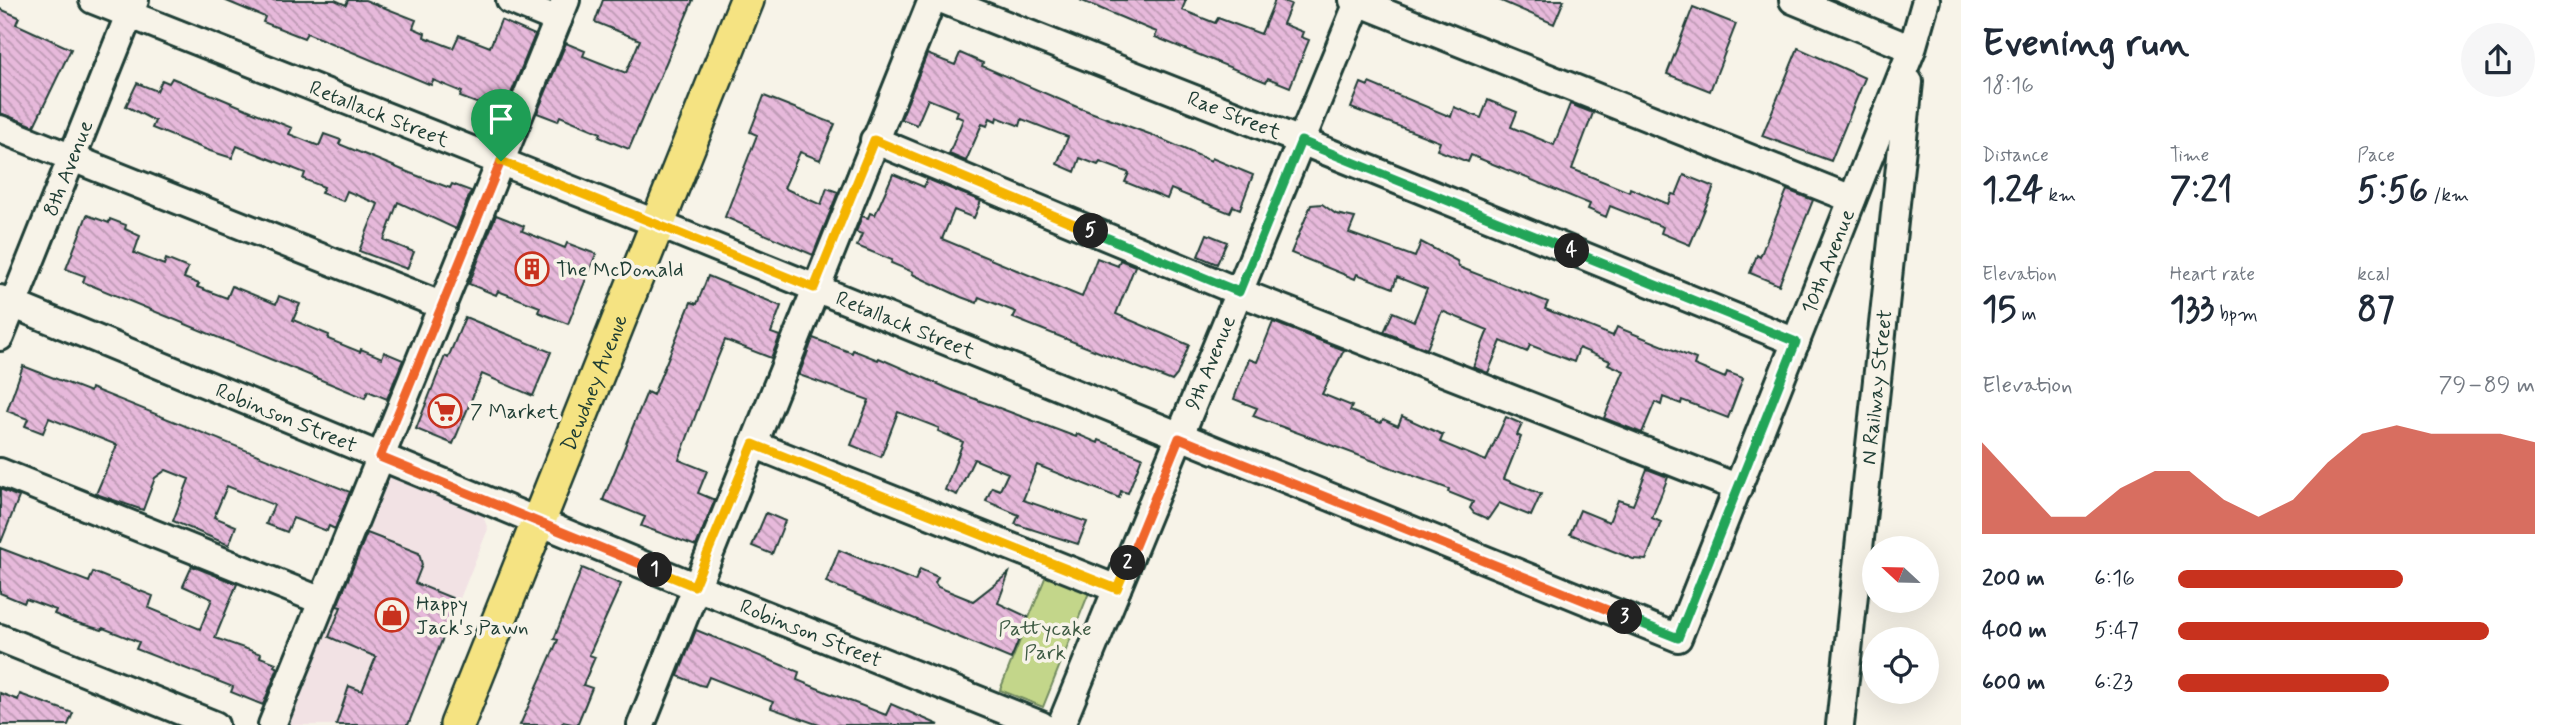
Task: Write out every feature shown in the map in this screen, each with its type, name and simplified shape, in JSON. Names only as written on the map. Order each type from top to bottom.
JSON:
[{"type":"main road","name":"Dewdney Avenue","points":[[457,725],[747,0]]},
{"type":"street","name":"Retallack Street","points":[[93,0],[132,7],[1179,438],[1678,638]]},
{"type":"street","points":[[272,725],[562,10],[510,0]]},
{"type":"street","points":[[640,725],[932,0]]},
{"type":"street","name":"Rae Street","points":[[943,0],[1301,141],[1796,342]]},
{"type":"street","points":[[1793,0],[1912,49]]},
{"type":"street","name":"10th Avenue","points":[[1678,638],[1912,49],[1926,0]]},
{"type":"street","points":[[1357,1],[1852,199]]},
{"type":"street","name":"9th Avenue","points":[[1061,725],[1357,1]]},
{"type":"street","name":"8th Avenue","points":[[0,337],[7,301],[132,7]]},
{"type":"street","name":"N Railway Street","points":[[1840,725],[1912,49]]},
{"type":"street","points":[[0,128],[443,306]]},
{"type":"street","points":[[874,140],[1239,292],[1739,488]]},
{"type":"street","name":"Robinson Street","points":[[7,301],[694,586],[1041,725]]},
{"type":"street","points":[[753,444],[1117,589]]},
{"type":"street","points":[[0,471],[321,601]]},
{"type":"street","points":[[0,638],[215,725]]},
{"type":"shaded area","points":[[380,473],[482,514],[488,529],[409,725],[278,725]]},
{"type":"green space","name":"Pattycake Park","points":[[1047,573],[1090,590],[1043,707],[1000,690]]},
{"type":"building","points":[[224,0],[335,0],[346,5],[348,0],[365,0],[416,20],[413,28],[425,33],[424,37],[453,48],[459,35],[490,47],[501,20],[535,35],[504,111],[460,97],[462,92],[433,80],[431,85],[307,33],[304,38],[263,22],[265,17]]},
{"type":"building","points":[[603,0],[693,0],[629,149],[599,137],[601,133],[560,116],[558,121],[537,113],[566,43],[585,51],[583,56],[626,73],[640,40],[595,22]]},
{"type":"building","points":[[1080,0],[1186,0],[1182,10],[1215,23],[1218,18],[1261,34],[1275,0],[1281,0],[1291,4],[1283,24],[1303,32],[1301,37],[1309,40],[1290,87],[1268,78],[1266,82],[1155,37],[1157,32]]},
{"type":"building","points":[[1499,0],[1564,0],[1554,24]]},
{"type":"building","points":[[1693,7],[1736,24],[1710,91],[1667,74]]},
{"type":"building","points":[[0,9],[19,17],[16,24],[71,49],[34,126],[0,113]]},
{"type":"building","points":[[1798,48],[1865,78],[1831,161],[1762,136]]},
{"type":"building","points":[[960,53],[983,63],[982,66],[1077,107],[1253,175],[1240,209],[1233,206],[1230,213],[1171,189],[1167,199],[1125,182],[1129,173],[1100,162],[1098,165],[1080,158],[1075,172],[1057,164],[1068,137],[1022,119],[1020,126],[997,117],[996,121],[990,118],[987,126],[982,124],[966,161],[949,154],[963,119],[956,116],[958,111],[928,99],[917,125],[901,119],[927,54],[955,65]]},
{"type":"building","points":[[172,78],[292,128],[289,134],[319,146],[324,134],[341,140],[339,144],[410,173],[450,188],[452,184],[471,191],[456,229],[398,202],[384,240],[414,252],[407,269],[359,251],[378,204],[347,191],[343,201],[321,193],[324,187],[303,179],[305,173],[237,146],[232,158],[210,151],[152,128],[155,121],[126,106],[137,83],[157,91],[162,80],[169,83]]},
{"type":"building","points":[[1361,83],[1368,86],[1369,83],[1451,117],[1454,107],[1481,118],[1488,100],[1517,112],[1511,127],[1554,145],[1570,104],[1593,113],[1572,169],[1668,204],[1672,194],[1676,195],[1684,175],[1714,187],[1690,245],[1661,233],[1663,227],[1610,206],[1606,217],[1588,209],[1590,204],[1471,155],[1468,162],[1437,150],[1440,142],[1351,108]]},
{"type":"building","points":[[764,96],[835,124],[820,160],[800,152],[784,188],[821,205],[827,188],[838,192],[813,255],[725,217],[757,135],[750,132]]},
{"type":"building","points":[[893,174],[924,187],[927,179],[981,201],[974,218],[954,210],[942,239],[1082,297],[1097,258],[1118,266],[1120,260],[1135,266],[1116,314],[1189,345],[1177,375],[1172,381],[1013,318],[1016,312],[979,297],[977,303],[961,297],[891,263],[892,260],[857,246],[862,234],[856,232],[862,216],[868,218],[870,213],[875,215]]},
{"type":"building","points":[[1787,190],[1813,200],[1779,285],[1750,273],[1757,255],[1760,257]]},
{"type":"building","points":[[1322,204],[1336,214],[1355,218],[1349,233],[1415,257],[1421,242],[1457,261],[1459,267],[1548,302],[1545,309],[1613,336],[1617,327],[1696,359],[1694,365],[1725,378],[1727,372],[1743,378],[1728,418],[1682,400],[1681,404],[1663,397],[1661,405],[1655,402],[1642,433],[1604,418],[1624,371],[1608,364],[1610,361],[1579,348],[1574,362],[1530,345],[1527,352],[1501,341],[1488,373],[1473,367],[1488,330],[1442,311],[1427,349],[1384,332],[1393,312],[1414,321],[1427,289],[1397,277],[1393,288],[1357,274],[1355,279],[1291,253],[1311,205]]},
{"type":"building","points":[[87,215],[109,223],[110,219],[126,225],[125,229],[140,236],[134,253],[164,265],[166,259],[188,268],[184,278],[199,284],[197,287],[227,298],[232,286],[276,304],[279,296],[300,304],[293,320],[329,335],[328,339],[360,352],[361,349],[382,358],[384,352],[403,360],[387,399],[368,391],[365,398],[83,282],[85,276],[66,269]]},
{"type":"building","name":"The McDonald","points":[[496,215],[524,226],[522,231],[565,248],[567,243],[596,254],[568,324],[538,312],[540,307],[498,291],[496,295],[469,284]]},
{"type":"building","points":[[1207,234],[1227,242],[1217,264],[1198,256]]},
{"type":"building","points":[[708,276],[781,306],[771,333],[780,336],[771,358],[725,340],[711,374],[679,460],[707,471],[698,493],[715,500],[696,546],[641,526],[645,517],[603,500],[647,392],[653,395],[691,302],[697,304]]},
{"type":"building","points":[[465,317],[551,352],[533,396],[482,374],[453,444],[416,429],[445,356],[448,358]]},
{"type":"building","points":[[1273,322],[1344,350],[1322,394],[1352,406],[1350,411],[1381,423],[1383,419],[1398,426],[1402,416],[1443,435],[1440,442],[1486,461],[1506,417],[1522,424],[1517,435],[1521,437],[1504,479],[1541,494],[1531,516],[1499,503],[1488,519],[1474,513],[1470,508],[1473,502],[1448,492],[1449,489],[1253,416],[1257,408],[1234,399],[1249,359],[1257,362]]},
{"type":"building","points":[[813,338],[852,353],[853,350],[878,360],[879,358],[954,391],[1076,437],[1077,434],[1098,443],[1099,440],[1142,457],[1128,493],[1121,491],[1119,498],[1037,465],[1023,500],[1087,522],[1078,544],[1015,524],[1019,515],[986,501],[992,487],[1000,490],[1008,473],[974,459],[957,495],[945,490],[963,442],[938,431],[939,428],[898,412],[881,457],[851,445],[869,400],[799,375]]},
{"type":"building","points":[[23,366],[90,392],[91,388],[350,492],[335,529],[329,526],[327,531],[293,518],[287,532],[266,524],[274,505],[227,486],[214,517],[236,526],[229,545],[173,521],[189,479],[166,470],[155,478],[143,510],[96,494],[117,445],[49,418],[43,433],[25,426],[28,419],[7,411]]},
{"type":"building","points":[[1647,469],[1668,477],[1652,518],[1661,522],[1646,560],[1633,559],[1570,534],[1580,510],[1609,522],[1618,500],[1633,505]]},
{"type":"building","points":[[0,489],[19,497],[1,542],[0,542]]},
{"type":"building","points":[[766,513],[785,521],[772,554],[752,546]]},
{"type":"building","points":[[367,533],[419,553],[422,565],[415,583],[452,598],[455,608],[408,725],[336,725],[349,686],[362,691],[376,657],[329,637],[341,607],[337,606]]},
{"type":"building","points":[[0,548],[89,582],[93,572],[153,596],[149,608],[200,629],[212,599],[183,586],[192,566],[237,584],[215,638],[261,654],[260,657],[276,663],[274,666],[278,668],[263,705],[231,692],[233,687],[136,649],[139,642],[103,628],[102,630],[71,621],[54,614],[56,610],[26,599],[24,603],[0,593]]},
{"type":"building","points":[[839,550],[915,581],[920,569],[938,577],[935,583],[938,587],[973,601],[1009,573],[998,603],[1028,617],[1011,659],[826,582]]},
{"type":"building","points":[[582,568],[621,584],[589,655],[595,657],[583,685],[592,688],[577,725],[563,722],[561,725],[520,725],[558,640],[554,639]]},
{"type":"building","points":[[696,630],[799,672],[797,680],[829,693],[886,715],[891,704],[939,725],[819,725],[771,708],[773,702],[709,677],[705,686],[700,685],[678,676]]},
{"type":"building","points":[[0,693],[18,700],[20,694],[73,713],[68,725],[0,725]]},
{"type":"place","name":"The McDonald","points":[[532,269]]},
{"type":"place","name":"7 Market","points":[[445,411]]},
{"type":"place","name":"Happy Jack's Pawn","points":[[392,615]]},
{"type":"route","points":[[874,140],[1239,292],[1301,141],[1796,342],[1678,638],[1179,438],[1117,589],[753,444],[694,586],[380,457],[501,161],[814,288],[874,140]]}]
